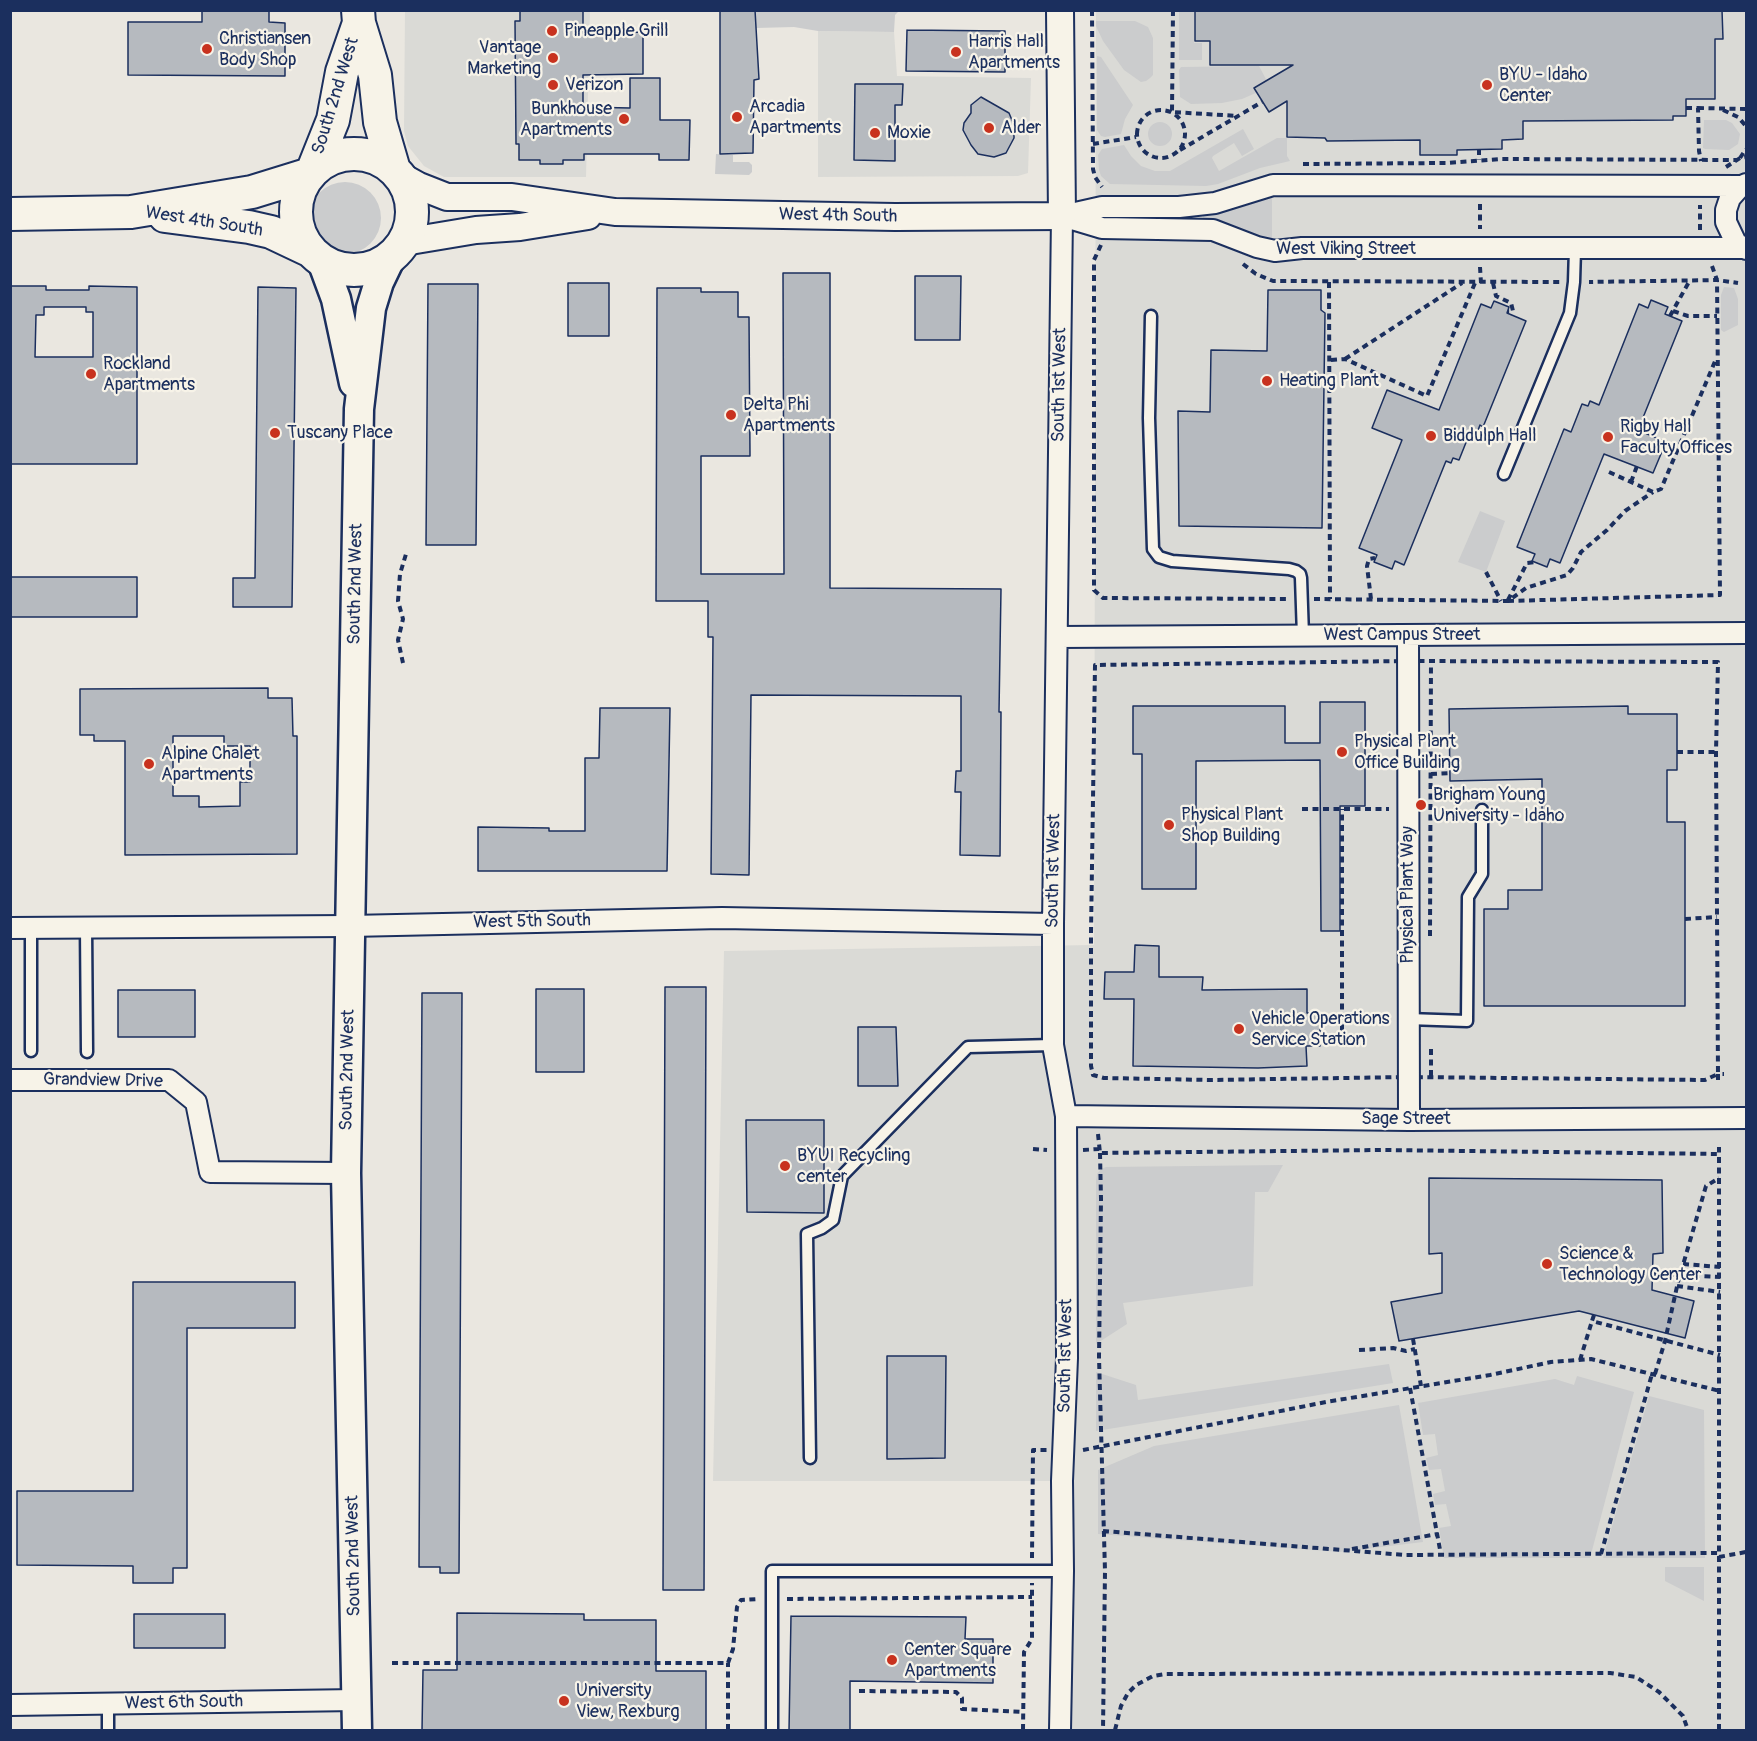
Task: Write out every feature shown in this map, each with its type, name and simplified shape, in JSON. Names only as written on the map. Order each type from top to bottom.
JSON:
[{"type":"main road","name":"South 2nd West","points":[[310,173],[333,120],[342,72],[358,16]]},
{"type":"main road","name":"South 2nd West","points":[[358,16],[375,75],[380,122],[398,173]]},
{"type":"main road","points":[[354,153],[368,155],[382,161],[398,173],[409,192],[412,209],[411,226],[397,250],[375,266],[357,270],[339,268],[316,256],[300,237],[295,205],[299,190],[310,173],[325,161],[339,155],[354,153]]},
{"type":"main road","name":"West 4th South","points":[[10,214],[131,212],[252,192],[310,173]]},
{"type":"main road","name":"West 4th South","points":[[131,212],[271,232],[316,256]]},
{"type":"main road","name":"South 2nd West","points":[[357,1731],[346,1173],[359,409],[371,308],[379,282],[397,250]]},
{"type":"main road","name":"South 2nd West","points":[[316,256],[336,299],[359,409]]},
{"type":"street","name":"South 1st West","points":[[1060,10],[1062,216],[1053,924],[1053,1045],[1066,1116],[1067,1358],[1062,1480],[1060,1731]]},
{"type":"street","name":"West 4th South","points":[[398,173],[419,186],[447,197],[512,197],[615,212],[907,217],[1062,216]]},
{"type":"street","points":[[1062,216],[1102,207],[1179,207],[1215,203],[1274,185],[1745,185]]},
{"type":"street","points":[[1745,185],[1738,189],[1731,198],[1726,210],[1726,222],[1736,243],[1745,249]]},
{"type":"street","name":"West 4th South","points":[[397,250],[468,231],[520,227],[615,212]]},
{"type":"street","name":"West Viking Street","points":[[1062,216],[1102,228],[1213,230],[1257,247],[1275,251],[1302,248],[1745,249]]},
{"type":"street","name":"West Campus Street","points":[[1058,637],[1746,633]]},
{"type":"street","name":"Physical Plant Way","points":[[1408,635],[1408,1119]]},
{"type":"street","name":"West 5th South","points":[[10,928],[350,926],[722,918],[1053,924]]},
{"type":"street","name":"Grandview Drive","points":[[10,1080],[169,1080],[196,1102],[210,1172],[346,1173]]},
{"type":"street","name":"Sage Street","points":[[1066,1116],[1746,1119]]},
{"type":"street","name":"West 6th South","points":[[10,1705],[357,1701]]},
{"type":"lane","points":[[1504,474],[1570,313],[1575,249]]},
{"type":"lane","points":[[1151,316],[1149,418],[1153,549],[1159,557],[1172,561],[1289,568],[1300,574],[1303,636]]},
{"type":"lane","points":[[1408,1019],[1467,1021],[1468,897],[1482,874],[1482,810]]},
{"type":"lane","points":[[86,927],[87,1052]]},
{"type":"lane","points":[[31,928],[31,1051]]},
{"type":"lane","points":[[810,1458],[807,1234],[822,1228],[833,1220],[842,1176],[968,1047],[1053,1045]]},
{"type":"lane","points":[[772,1731],[772,1571],[1063,1571]]},
{"type":"lane","points":[[108,1704],[108,1731]]},
{"type":"path","points":[[1092,10],[1092,144],[1095,177],[1100,185],[1106,188]]},
{"type":"path","points":[[1172,112],[1173,10]]},
{"type":"path","points":[[1238,116],[1157,110],[1149,112],[1138,124],[1136,137],[1140,147],[1152,157],[1169,157],[1263,102]]},
{"type":"path","points":[[1686,108],[1746,109]]},
{"type":"path","points":[[1698,108],[1701,160],[1700,220]]},
{"type":"path","points":[[1721,108],[1738,117],[1746,126]]},
{"type":"path","points":[[1172,112],[1178,117],[1185,131],[1181,147],[1176,153]]},
{"type":"path","points":[[1092,144],[1136,137]]},
{"type":"path","points":[[1479,149],[1480,283]]},
{"type":"path","points":[[1740,158],[1746,149]]},
{"type":"path","points":[[1298,165],[1501,159],[1701,160],[1746,157]]},
{"type":"path","points":[[1107,241],[1102,244],[1094,260],[1094,590],[1103,598],[1508,601],[1720,596],[1717,280],[1493,283],[1329,282],[1274,280],[1256,274],[1241,263]]},
{"type":"path","points":[[1670,316],[1690,280]]},
{"type":"path","points":[[1329,282],[1330,599]]},
{"type":"path","points":[[1345,359],[1462,283]]},
{"type":"path","points":[[1330,360],[1345,359],[1427,396],[1475,283]]},
{"type":"path","points":[[1493,283],[1496,296],[1511,303],[1514,310],[1508,311]]},
{"type":"path","points":[[1673,311],[1688,316],[1717,316]]},
{"type":"path","points":[[1508,601],[1526,588],[1567,575],[1581,552],[1625,511],[1661,489],[1718,356]]},
{"type":"path","points":[[1631,482],[1637,466]]},
{"type":"path","points":[[1609,471],[1653,492]]},
{"type":"path","points":[[403,663],[398,640],[403,619],[398,600],[400,574],[406,554]]},
{"type":"path","points":[[1371,600],[1367,566],[1369,559],[1375,558]]},
{"type":"path","points":[[1508,601],[1527,563],[1537,562]]},
{"type":"path","points":[[1486,572],[1501,600]]},
{"type":"path","points":[[1720,590],[1723,598]]},
{"type":"path","points":[[1430,945],[1431,661]]},
{"type":"path","points":[[1677,752],[1716,752]]},
{"type":"path","points":[[1431,774],[1450,773]]},
{"type":"path","points":[[1302,809],[1408,809]]},
{"type":"path","points":[[1342,809],[1342,1041]]},
{"type":"path","points":[[1685,920],[1717,917]]},
{"type":"path","points":[[1430,1020],[1431,1079]]},
{"type":"path","points":[[1718,1080],[1718,1074],[1724,1074]]},
{"type":"path","points":[[1098,1127],[1100,1153],[1099,1357],[1105,1571],[1103,1731]]},
{"type":"path","points":[[1719,1148],[1719,1731]]},
{"type":"path","points":[[1100,1153],[1391,1150],[1719,1154]]},
{"type":"path","points":[[1601,1554],[1665,1341],[1677,1286],[1706,1186],[1719,1178]]},
{"type":"path","points":[[1683,1264],[1719,1267]]},
{"type":"path","points":[[1652,1274],[1719,1277]]},
{"type":"path","points":[[1677,1286],[1719,1292]]},
{"type":"path","points":[[1580,1360],[1594,1315]]},
{"type":"path","points":[[1592,1321],[1720,1355]]},
{"type":"path","points":[[1413,1339],[1421,1386]]},
{"type":"path","points":[[1359,1350],[1393,1348],[1406,1351],[1415,1349]]},
{"type":"path","points":[[1083,1450],[1326,1402],[1490,1375],[1551,1362],[1591,1359],[1719,1391]]},
{"type":"path","points":[[1410,1388],[1441,1555]]},
{"type":"path","points":[[1033,1450],[1049,1450]]},
{"type":"path","points":[[1103,1531],[1405,1555],[1719,1555],[1746,1552]]},
{"type":"path","points":[[1345,1550],[1438,1534]]},
{"type":"path","points":[[728,1731],[728,1663],[733,1649],[737,1606],[741,1600],[1032,1597]]},
{"type":"path","points":[[392,1663],[728,1663]]},
{"type":"path","points":[[1115,1731],[1120,1706],[1128,1693],[1136,1685],[1152,1676],[1165,1674],[1610,1673],[1636,1677],[1659,1692],[1683,1716],[1688,1731]]},
{"type":"path","points":[[859,1691],[956,1692],[962,1698],[962,1709],[1023,1712],[1023,1731]]},
{"type":"shaded area","points":[[405,11],[590,11],[586,177],[444,177],[424,166],[408,146],[404,131]]},
{"type":"shaded area","points":[[755,11],[899,11],[895,15],[894,32],[818,31],[794,27],[756,28]]},
{"type":"shaded area","name":"Brigham Young University - Idaho","points":[[1096,11],[1746,11],[1746,1730],[1057,1730],[1062,1481],[713,1481],[724,951],[1094,945]]},
{"type":"shaded area","points":[[1179,11],[1194,11],[1194,43],[1202,43],[1202,60],[1179,60]]},
{"type":"shaded area","points":[[1096,21],[1135,21],[1148,27],[1153,38],[1153,75],[1150,78],[1141,82],[1124,70],[1103,41]]},
{"type":"shaded area","points":[[818,31],[894,32],[897,76],[1031,78],[1028,173],[1018,176],[818,177]]},
{"type":"shaded area","points":[[1097,56],[1101,57],[1133,105],[1125,119],[1121,134],[1105,137],[1101,136],[1097,130]]},
{"type":"shaded area","points":[[1259,66],[1268,83],[1258,92],[1242,99],[1222,103],[1191,104],[1180,97],[1179,70],[1181,67]]},
{"type":"shaded area","points":[[1704,120],[1726,120],[1732,123],[1740,134],[1738,144],[1729,150],[1703,148]]},
{"type":"shaded area","points":[[1160,122],[1169,125],[1172,134],[1169,143],[1160,146],[1151,143],[1148,134],[1151,125]]},
{"type":"shaded area","points":[[1243,129],[1254,149],[1242,156],[1234,143],[1213,156],[1219,171],[1277,138],[1287,138],[1287,156],[1290,161],[1260,168],[1218,184],[1206,186],[1110,184],[1101,176],[1099,170],[1098,155],[1102,149],[1124,145],[1141,166],[1155,171],[1170,171]]},
{"type":"shaded area","points":[[716,154],[733,155],[733,162],[749,162],[752,165],[752,172],[749,175],[715,174]]},
{"type":"shaded area","points":[[345,182],[365,188],[375,198],[381,218],[375,238],[365,248],[345,254],[325,248],[315,238],[309,218],[315,198],[325,188]]},
{"type":"shaded area","points":[[1272,194],[1272,241],[1203,221],[1203,214]]},
{"type":"shaded area","points":[[1724,287],[1734,288],[1738,299],[1738,325],[1724,332],[1721,330],[1721,295]]},
{"type":"shaded area","points":[[1480,511],[1505,521],[1486,572],[1458,562]]},
{"type":"shaded area","points":[[1283,1165],[1268,1192],[1255,1192],[1253,1286],[1123,1303],[1127,1324],[1096,1344],[1096,1181],[1101,1169],[1106,1167]]},
{"type":"shaded area","points":[[1389,1364],[1393,1383],[1096,1431],[1096,1372],[1136,1385],[1138,1400]]},
{"type":"shaded area","points":[[1577,1376],[1634,1392],[1590,1558],[1444,1558],[1439,1528],[1451,1526],[1446,1504],[1435,1505],[1433,1494],[1445,1491],[1441,1469],[1429,1470],[1426,1458],[1438,1455],[1435,1434],[1423,1435],[1418,1403],[1555,1379],[1574,1385]]},
{"type":"shaded area","points":[[1649,1396],[1704,1410],[1705,1558],[1603,1558]]},
{"type":"shaded area","points":[[1399,1405],[1423,1542],[1340,1552],[1098,1534],[1098,1470],[1154,1446]]},
{"type":"shaded area","points":[[1665,1567],[1704,1567],[1704,1601],[1665,1581]]},
{"type":"building","name":"Christiansen Body Shop","points":[[202,10],[269,10],[269,22],[285,23],[285,76],[128,75],[128,22],[202,22]]},
{"type":"building","points":[[520,10],[583,10],[583,33],[643,32],[643,74],[583,75],[583,107],[630,108],[630,78],[660,78],[660,120],[690,120],[689,160],[659,160],[659,154],[584,154],[584,160],[563,160],[563,164],[540,164],[540,160],[519,160],[519,144],[516,144],[515,21],[520,21]]},
{"type":"building","name":"Arcadia Apartments","points":[[720,10],[755,10],[759,79],[754,80],[753,153],[720,154]]},
{"type":"building","name":"BYU - Idaho Center","points":[[1195,10],[1722,10],[1723,39],[1715,39],[1715,99],[1686,99],[1686,116],[1673,116],[1673,120],[1523,121],[1523,139],[1502,140],[1502,149],[1457,150],[1457,155],[1420,155],[1420,140],[1327,141],[1325,138],[1287,137],[1287,101],[1269,112],[1254,88],[1293,65],[1210,65],[1210,41],[1195,41]]},
{"type":"building","name":"Harris Hall Apartments","points":[[907,30],[1005,31],[1005,72],[906,71]]},
{"type":"building","name":"Moxie","points":[[855,84],[903,84],[902,105],[895,105],[895,161],[854,160]]},
{"type":"building","name":"Alder","points":[[981,97],[1009,113],[1014,125],[1014,138],[1006,153],[994,157],[978,154],[963,130],[964,123],[971,113],[971,105]]},
{"type":"building","points":[[783,273],[830,273],[830,588],[1001,589],[1000,856],[960,855],[961,792],[955,792],[956,771],[961,771],[961,696],[751,695],[749,875],[711,874],[713,637],[708,637],[708,601],[656,601],[657,288],[701,288],[701,292],[738,292],[738,317],[749,317],[750,456],[701,456],[701,574],[784,574]]},
{"type":"building","points":[[915,276],[961,276],[960,340],[915,340]]},
{"type":"building","points":[[568,283],[609,283],[609,336],[568,336]]},
{"type":"building","points":[[428,284],[478,284],[476,545],[426,545]]},
{"type":"building","name":"Rockland Apartments","points":[[10,286],[46,286],[46,290],[89,290],[89,286],[137,287],[137,464],[10,464]],"holes":[[[44,307],[86,307],[86,312],[93,312],[93,357],[35,357],[36,315],[44,315]]]},
{"type":"building","name":"Tuscany Place","points":[[258,287],[296,288],[292,607],[233,607],[233,578],[255,578]]},
{"type":"building","name":"Heating Plant","points":[[1268,290],[1321,290],[1321,310],[1325,313],[1322,528],[1179,526],[1178,411],[1210,412],[1211,350],[1267,351]]},
{"type":"building","name":"Rigby Hall Faculty Offices","points":[[1651,300],[1668,307],[1665,314],[1682,321],[1638,430],[1666,442],[1653,473],[1604,454],[1560,563],[1550,559],[1547,567],[1532,561],[1535,554],[1517,547],[1564,429],[1571,432],[1582,404],[1588,406],[1590,401],[1599,405],[1639,304],[1648,308]]},
{"type":"building","name":"Biddulph Hall","points":[[1494,301],[1509,307],[1507,313],[1526,321],[1483,427],[1480,425],[1477,433],[1471,430],[1459,460],[1453,458],[1451,463],[1446,461],[1404,565],[1395,561],[1392,569],[1374,562],[1377,555],[1359,548],[1402,440],[1372,428],[1387,390],[1439,410],[1481,304],[1491,308]]},
{"type":"building","points":[[10,577],[137,577],[137,617],[10,617]]},
{"type":"building","name":"Alpine Chalet Apartments","points":[[268,688],[268,698],[292,698],[293,736],[297,736],[297,854],[125,855],[125,741],[94,741],[94,735],[80,735],[80,689]],"holes":[[[173,736],[224,736],[224,746],[250,746],[250,782],[240,782],[240,806],[199,807],[199,796],[173,796]]]},
{"type":"building","name":"Physical Plant Shop Building","points":[[1320,702],[1365,702],[1365,806],[1340,806],[1340,931],[1321,931],[1320,760],[1196,761],[1196,889],[1142,889],[1142,754],[1133,754],[1133,706],[1285,706],[1285,743],[1320,743]]},
{"type":"building","points":[[1628,706],[1628,714],[1677,714],[1677,770],[1667,770],[1667,822],[1685,822],[1685,1006],[1484,1006],[1484,909],[1508,909],[1508,890],[1542,890],[1542,779],[1450,781],[1449,709]]},
{"type":"building","points":[[600,708],[670,708],[667,871],[478,871],[478,827],[585,831],[585,758],[599,758]]},
{"type":"building","points":[[1135,945],[1159,946],[1159,977],[1203,977],[1202,990],[1307,989],[1307,1013],[1320,1013],[1320,1046],[1306,1046],[1307,1066],[1258,1068],[1133,1066],[1134,999],[1104,999],[1105,972],[1134,972]]},
{"type":"building","points":[[665,987],[706,987],[704,1590],[663,1590]]},
{"type":"building","points":[[536,989],[584,989],[584,1072],[536,1072]]},
{"type":"building","points":[[118,990],[195,990],[195,1037],[118,1037]]},
{"type":"building","points":[[422,993],[462,993],[459,1573],[440,1573],[440,1567],[419,1567]]},
{"type":"building","points":[[858,1027],[896,1027],[898,1086],[858,1086]]},
{"type":"building","name":"BYUI Recycling center","points":[[746,1120],[824,1120],[824,1213],[747,1212]]},
{"type":"building","name":"Science & Technology Center","points":[[1429,1178],[1662,1180],[1663,1253],[1653,1254],[1652,1290],[1694,1301],[1685,1338],[1579,1311],[1399,1341],[1391,1302],[1442,1293],[1442,1253],[1429,1254]]},
{"type":"building","points":[[133,1282],[295,1282],[295,1328],[187,1328],[187,1568],[173,1568],[173,1583],[133,1583],[133,1566],[17,1565],[17,1491],[133,1491]]},
{"type":"building","points":[[887,1356],[946,1356],[945,1458],[887,1459]]},
{"type":"building","name":"University View, Rexburg","points":[[457,1613],[584,1614],[584,1620],[656,1620],[656,1671],[706,1671],[706,1731],[422,1731],[423,1670],[457,1670]]},
{"type":"building","points":[[134,1614],[225,1614],[225,1648],[134,1648]]},
{"type":"building","name":"Center Square Apartments","points":[[791,1616],[966,1617],[965,1639],[993,1639],[993,1683],[850,1681],[850,1731],[789,1731]]},
{"type":"place","name":"Pineapple Grill","points":[[552,31]]},
{"type":"place","name":"Christiansen Body Shop","points":[[207,49]]},
{"type":"place","name":"Harris Hall Apartments","points":[[956,52]]},
{"type":"place","name":"Vantage Marketing","points":[[553,58]]},
{"type":"place","name":"Verizon","points":[[553,85]]},
{"type":"place","name":"BYU - Idaho Center","points":[[1487,85]]},
{"type":"place","name":"Arcadia Apartments","points":[[737,117]]},
{"type":"place","name":"Bunkhouse Apartments","points":[[624,119]]},
{"type":"place","name":"Alder","points":[[989,128]]},
{"type":"place","name":"Moxie","points":[[875,133]]},
{"type":"place","name":"Rockland Apartments","points":[[91,374]]},
{"type":"place","name":"Heating Plant","points":[[1267,381]]},
{"type":"place","name":"Delta Phi Apartments","points":[[731,415]]},
{"type":"place","name":"Tuscany Place","points":[[275,433]]},
{"type":"place","name":"Biddulph Hall","points":[[1431,436]]},
{"type":"place","name":"Rigby Hall Faculty Offices","points":[[1608,437]]},
{"type":"place","name":"Physical Plant Office Building","points":[[1342,752]]},
{"type":"place","name":"Alpine Chalet Apartments","points":[[149,764]]},
{"type":"place","name":"Brigham Young University - Idaho","points":[[1421,805]]},
{"type":"place","name":"Physical Plant Shop Building","points":[[1169,825]]},
{"type":"place","name":"Vehicle Operations Service Station","points":[[1239,1029]]},
{"type":"place","name":"BYUI Recycling center","points":[[785,1166]]},
{"type":"place","name":"Science & Technology Center","points":[[1547,1264]]},
{"type":"place","name":"Center Square Apartments","points":[[892,1660]]},
{"type":"place","name":"University View, Rexburg","points":[[564,1701]]}]
